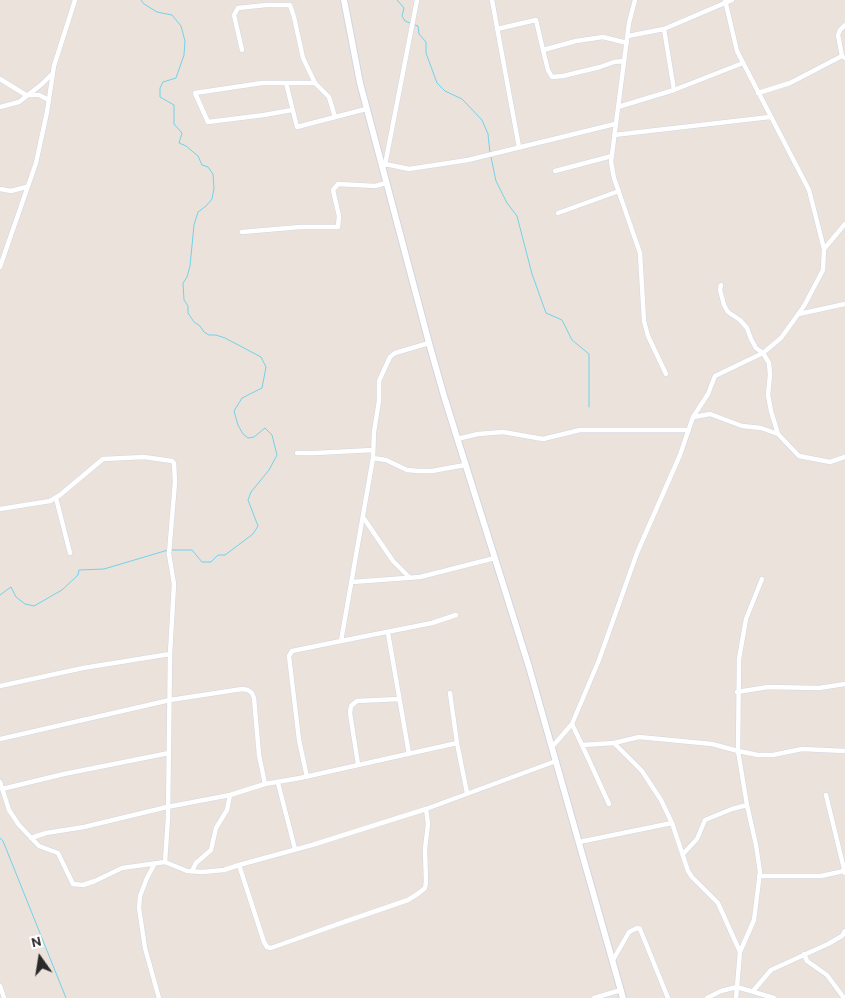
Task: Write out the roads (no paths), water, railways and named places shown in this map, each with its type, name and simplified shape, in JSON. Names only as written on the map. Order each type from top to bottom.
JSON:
[{"type":"main road","points":[[344,0],[366,109],[429,344],[552,747],[623,998]]},
{"type":"street","points":[[0,267],[26,187],[36,163],[53,71],[75,0]]},
{"type":"street","points":[[383,173],[417,0]]},
{"type":"street","points":[[492,0],[519,147]]},
{"type":"street","points":[[635,0],[624,60],[611,162],[640,253],[644,321],[658,361],[666,374]]},
{"type":"street","points":[[628,36],[664,30],[725,1],[732,0]]},
{"type":"street","points":[[552,747],[572,724],[599,660],[637,553],[671,478],[693,418],[708,394],[715,376],[763,354],[781,338],[799,314],[823,270],[824,249],[809,190],[737,51],[725,1]]},
{"type":"street","points":[[242,50],[234,15],[238,8],[266,2],[290,5],[303,58],[315,83],[329,98],[336,117]]},
{"type":"street","points":[[497,29],[536,20],[548,70],[552,77],[600,68],[624,60]]},
{"type":"street","points":[[758,93],[790,83],[844,57],[838,35],[845,24]]},
{"type":"street","points":[[664,30],[674,90]]},
{"type":"street","points":[[543,50],[603,36],[627,43]]},
{"type":"street","points":[[618,107],[674,90],[743,63]]},
{"type":"street","points":[[0,106],[20,102],[46,80],[53,71]]},
{"type":"street","points":[[0,79],[27,95],[39,95],[49,100]]},
{"type":"street","points":[[292,110],[208,122],[195,93],[262,83],[315,83]]},
{"type":"street","points":[[286,83],[297,127],[366,109]]},
{"type":"street","points":[[614,136],[770,117]]},
{"type":"street","points":[[385,164],[409,170],[468,160],[615,124]]},
{"type":"street","points":[[555,171],[612,156]]},
{"type":"street","points":[[242,232],[300,227],[338,227],[339,216],[334,190],[338,184],[375,186],[386,183]]},
{"type":"street","points":[[0,189],[11,191],[26,187]]},
{"type":"street","points":[[558,213],[619,191]]},
{"type":"street","points":[[824,249],[845,224]]},
{"type":"street","points":[[721,285],[720,290],[728,312],[744,324],[756,348],[763,354],[768,363],[770,375],[768,395],[778,434],[799,456],[830,462],[845,457]]},
{"type":"street","points":[[799,314],[845,304]]},
{"type":"street","points":[[341,641],[373,458],[380,381],[390,357],[395,353],[429,344]]},
{"type":"street","points":[[693,418],[710,414],[742,426],[761,428],[778,434]]},
{"type":"street","points":[[457,439],[478,434],[503,432],[543,439],[580,430],[689,430]]},
{"type":"street","points":[[297,452],[373,450]]},
{"type":"street","points":[[0,509],[36,504],[56,498],[103,459],[144,456],[174,461],[175,482],[169,554],[174,584],[170,654],[165,862]]},
{"type":"street","points":[[373,458],[386,460],[406,470],[418,471],[432,471],[465,465]]},
{"type":"street","points":[[56,498],[70,553]]},
{"type":"street","points":[[363,517],[393,561],[409,577]]},
{"type":"street","points":[[352,582],[420,577],[495,558]]},
{"type":"street","points":[[736,998],[740,952],[754,920],[759,876],[756,845],[738,751],[737,692],[739,659],[742,635],[762,579]]},
{"type":"street","points":[[307,777],[299,740],[289,656],[292,651],[388,633],[432,623],[456,615]]},
{"type":"street","points":[[388,633],[409,754]]},
{"type":"street","points":[[0,686],[83,668],[170,654]]},
{"type":"street","points":[[737,692],[768,686],[818,688],[845,684]]},
{"type":"street","points":[[0,739],[170,700],[242,689],[252,693],[259,755],[265,784]]},
{"type":"street","points":[[450,693],[467,793]]},
{"type":"street","points":[[358,764],[350,713],[351,706],[357,701],[399,699]]},
{"type":"street","points":[[572,724],[609,804]]},
{"type":"street","points":[[582,745],[614,743],[639,737],[712,744],[758,755],[773,755],[802,748],[845,750]]},
{"type":"street","points":[[31,838],[46,833],[84,827],[167,807],[230,795],[265,784],[307,777],[457,743]]},
{"type":"street","points":[[614,743],[645,776],[661,800],[672,823],[688,871],[718,903],[740,952]]},
{"type":"street","points":[[2,789],[64,774],[169,753]]},
{"type":"street","points":[[0,782],[9,810],[39,846],[58,853],[67,869],[69,879],[73,884],[77,885],[95,881],[122,868],[165,862],[187,871],[213,872],[312,845],[426,808],[556,761]]},
{"type":"street","points":[[278,782],[295,849]]},
{"type":"street","points":[[192,871],[196,863],[211,850],[216,828],[227,810],[230,795]]},
{"type":"street","points":[[759,876],[821,876],[845,872],[826,795]]},
{"type":"street","points":[[683,854],[697,839],[705,820],[732,808],[747,805]]},
{"type":"street","points":[[239,865],[264,942],[271,948],[408,900],[425,888],[424,849],[428,824],[426,808]]},
{"type":"street","points":[[579,842],[672,823]]},
{"type":"street","points":[[154,865],[140,896],[139,908],[145,948],[159,998]]},
{"type":"street","points":[[612,960],[629,932],[637,928],[640,929],[668,998]]},
{"type":"street","points":[[753,991],[770,970],[828,944],[842,936],[845,931]]},
{"type":"street","points":[[804,954],[807,961],[827,975],[844,998]]},
{"type":"street","points":[[707,998],[721,991],[737,987],[774,998]]},
{"type":"street","points":[[1,990],[4,998]]},
{"type":"street","points":[[594,998],[621,990]]},
{"type":"waterway","points":[[141,0],[157,12],[172,15],[181,26],[185,41],[184,55],[176,78],[163,82],[160,88],[160,97],[174,105],[174,124],[182,133],[179,143],[198,156],[202,165],[208,167],[213,174],[214,188],[212,199],[198,212],[194,225],[190,266],[183,283],[184,300],[188,306],[188,313],[204,332],[209,335],[225,338],[261,357],[266,367],[262,388],[242,398],[234,411],[238,425],[243,434],[248,438],[254,437],[265,428],[272,435],[277,455],[269,470],[251,492],[248,500],[258,526],[253,534],[225,555],[218,555],[211,562],[202,562],[192,550],[172,550]]},
{"type":"waterway","points":[[397,0],[404,8],[402,16],[405,21],[410,23]]},
{"type":"waterway","points":[[415,25],[418,26],[419,34],[426,42],[426,53],[437,83],[445,91],[462,99],[482,120],[488,134],[490,153]]},
{"type":"waterway","points":[[491,157],[496,181],[507,203],[517,216],[532,274],[546,313],[562,320],[572,340],[589,354],[589,407]]},
{"type":"waterway","points":[[0,595],[11,587],[16,597],[25,604],[34,606],[62,590],[78,575],[79,570],[104,569],[168,550]]},
{"type":"waterway","points":[[0,838],[3,841],[66,998]]}]
